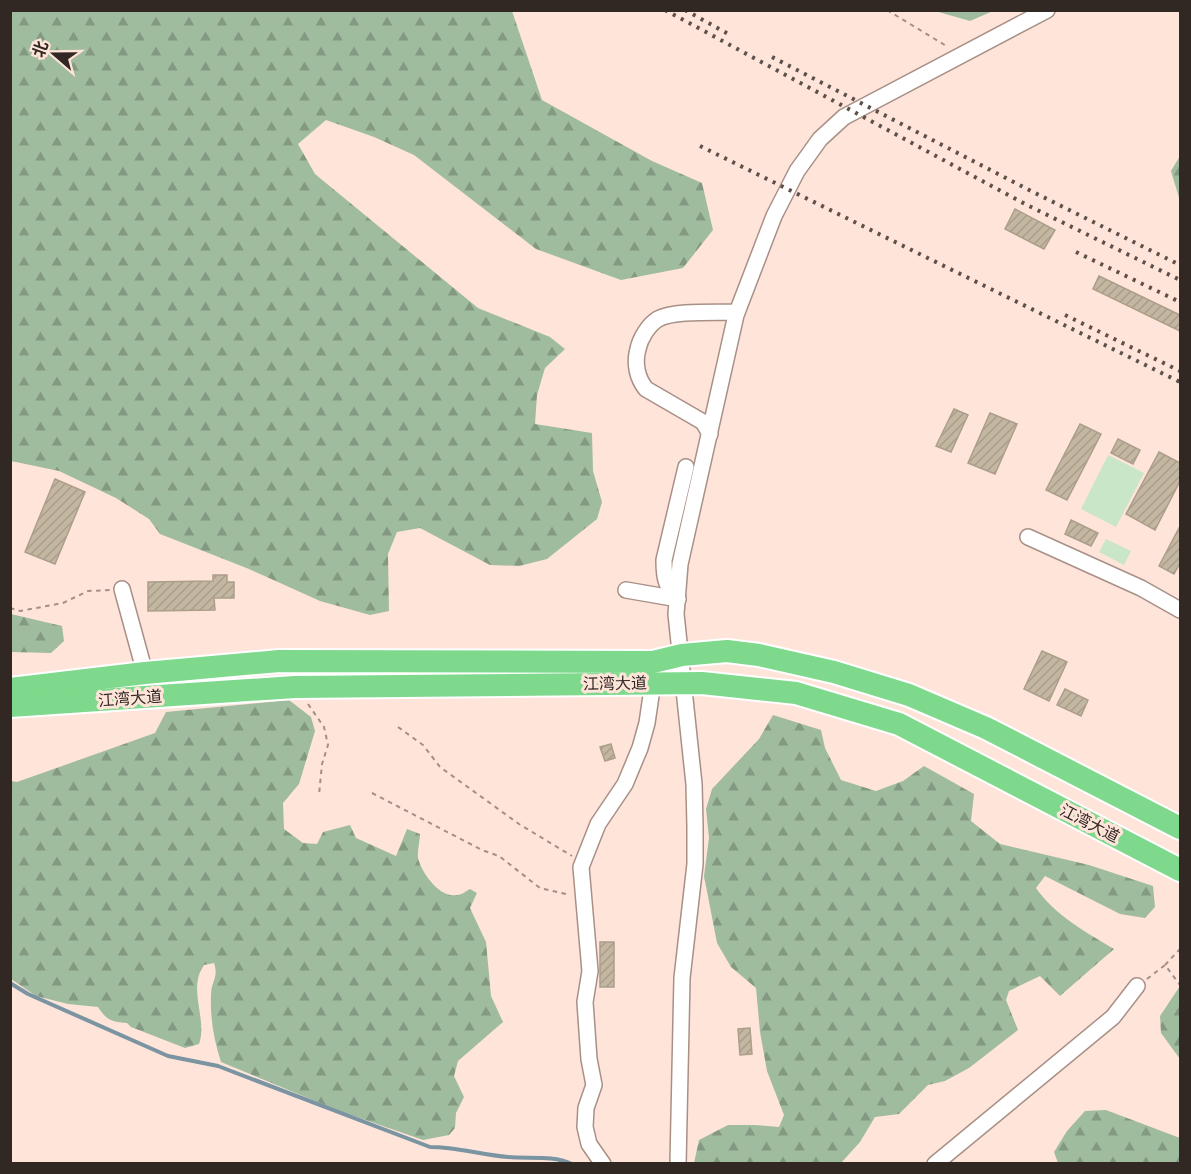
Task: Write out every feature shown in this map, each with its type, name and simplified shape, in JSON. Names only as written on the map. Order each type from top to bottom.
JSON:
[{"type":"highway","name":"江湾大道","points":[[10,689],[144,673],[279,661],[653,662],[727,651],[759,655],[834,672],[909,695],[986,728],[1180,828]]},
{"type":"highway","name":"江湾大道","points":[[10,706],[295,687],[702,682],[796,693],[899,724],[1180,870]]},
{"type":"street","points":[[678,1164],[682,978],[695,864],[693,784],[676,614],[680,564],[737,312],[774,216],[797,171],[820,140],[844,117],[1047,10]]},
{"type":"street","points":[[710,434],[703,422],[646,389],[639,381],[636,357],[640,341],[652,323],[659,318],[673,315],[737,312]]},
{"type":"street","points":[[678,599],[668,586],[664,574],[664,560],[686,467]]},
{"type":"street","points":[[1028,537],[1142,588],[1180,610]]},
{"type":"street","points":[[122,589],[144,673]]},
{"type":"street","points":[[626,590],[678,599]]},
{"type":"street","points":[[603,1164],[589,1144],[585,1127],[586,1108],[594,1085],[585,1002],[590,971],[581,867],[598,824],[625,784],[640,748],[647,723],[652,682],[682,656]]},
{"type":"street","points":[[935,1164],[1113,1017],[1137,986]]},
{"type":"path","points":[[887,10],[961,55]]},
{"type":"path","points":[[10,608],[20,611],[63,603],[88,591],[122,589]]},
{"type":"path","points":[[295,687],[324,727],[328,744],[322,764],[319,795]]},
{"type":"path","points":[[398,727],[423,745],[440,767],[519,824],[583,862]]},
{"type":"path","points":[[372,793],[482,850],[500,856],[540,888],[584,898]]},
{"type":"path","points":[[1137,986],[1165,965],[1180,949]]},
{"type":"path","points":[[1165,965],[1180,985]]},
{"type":"green space","points":[[11,10],[512,11],[542,100],[652,161],[702,183],[713,230],[683,268],[621,280],[536,249],[414,155],[374,137],[326,120],[298,144],[315,174],[478,308],[550,337],[565,349],[545,368],[537,395],[535,424],[592,433],[593,471],[602,502],[597,519],[547,559],[519,566],[490,565],[420,528],[397,532],[388,554],[389,611],[370,615],[320,601],[249,569],[160,534],[149,519],[116,498],[59,471],[11,461]]},
{"type":"green space","points":[[935,11],[993,11],[970,21]]},
{"type":"green space","points":[[1180,156],[1180,201],[1171,171]]},
{"type":"green space","points":[[1108,455],[1144,473],[1116,527],[1081,509]]},
{"type":"green space","points":[[1106,539],[1131,551],[1124,565],[1099,552]]},
{"type":"green space","points":[[11,614],[62,626],[64,641],[51,653],[11,652]]},
{"type":"green space","points":[[289,700],[311,717],[315,731],[299,784],[283,803],[284,829],[303,843],[317,844],[323,832],[350,825],[356,838],[396,856],[407,829],[420,834],[418,855],[420,864],[427,877],[438,889],[451,895],[461,894],[470,889],[477,893],[470,908],[486,942],[491,996],[503,1022],[458,1061],[454,1076],[464,1097],[456,1113],[455,1128],[449,1135],[423,1140],[337,1110],[221,1062],[214,1037],[211,1012],[211,990],[216,972],[214,963],[204,965],[197,984],[201,1024],[199,1044],[185,1048],[131,1027],[127,1023],[110,1020],[98,1007],[68,1004],[36,996],[11,979],[11,781],[17,782],[155,733],[166,712]]},
{"type":"green space","points":[[773,715],[821,730],[825,748],[841,780],[876,791],[903,781],[924,766],[974,794],[971,821],[1000,844],[1089,865],[1153,886],[1155,907],[1145,918],[1120,914],[1045,876],[1036,888],[1052,907],[1114,949],[1060,996],[1040,976],[1009,991],[1006,1000],[1018,1030],[969,1068],[945,1081],[928,1085],[899,1114],[875,1117],[860,1142],[841,1163],[694,1163],[699,1140],[728,1125],[779,1127],[784,1115],[767,1071],[760,1032],[756,988],[731,967],[717,943],[704,876],[709,838],[706,809],[712,789],[759,739]]},
{"type":"green space","points":[[1180,986],[1180,1059],[1161,1033],[1160,1016]]},
{"type":"green space","points":[[1106,1110],[1180,1138],[1180,1163],[1058,1163],[1054,1152],[1067,1131],[1085,1111]]},
{"type":"building","points":[[1015,209],[1055,230],[1044,249],[1005,229]]},
{"type":"building","points":[[1099,276],[1180,315],[1180,331],[1093,289]]},
{"type":"building","points":[[954,409],[968,415],[951,452],[936,446]]},
{"type":"building","points":[[990,413],[1017,424],[995,474],[968,463]]},
{"type":"building","points":[[1080,424],[1101,434],[1067,500],[1046,490]]},
{"type":"building","points":[[1118,439],[1140,450],[1133,464],[1111,453]]},
{"type":"building","points":[[1159,452],[1180,463],[1180,481],[1155,530],[1126,514]]},
{"type":"building","points":[[55,479],[85,492],[55,564],[25,552]]},
{"type":"building","points":[[1071,520],[1098,533],[1091,546],[1065,534]]},
{"type":"building","points":[[1180,526],[1180,563],[1174,574],[1159,566]]},
{"type":"building","points":[[213,575],[227,575],[227,582],[234,582],[234,598],[214,598],[215,610],[148,611],[148,582],[213,581]]},
{"type":"building","points":[[1042,651],[1067,662],[1049,701],[1024,689]]},
{"type":"building","points":[[1065,689],[1088,700],[1081,716],[1057,705]]},
{"type":"building","points":[[611,744],[615,758],[605,761],[600,747]]},
{"type":"building","points":[[600,942],[614,942],[614,987],[600,987]]},
{"type":"building","points":[[750,1028],[752,1054],[740,1055],[738,1029]]},
{"type":"waterway","points":[[10,983],[28,994],[168,1056],[218,1066],[430,1147],[508,1157],[549,1158],[572,1164]]},
{"type":"railway","points":[[665,10],[1025,204],[1180,280]]},
{"type":"railway","points":[[685,10],[732,36]]},
{"type":"railway","points":[[772,57],[1180,265]]},
{"type":"railway","points":[[700,146],[1180,382]]},
{"type":"railway","points":[[1076,252],[1180,302]]},
{"type":"railway","points":[[1065,315],[1180,371]]}]
